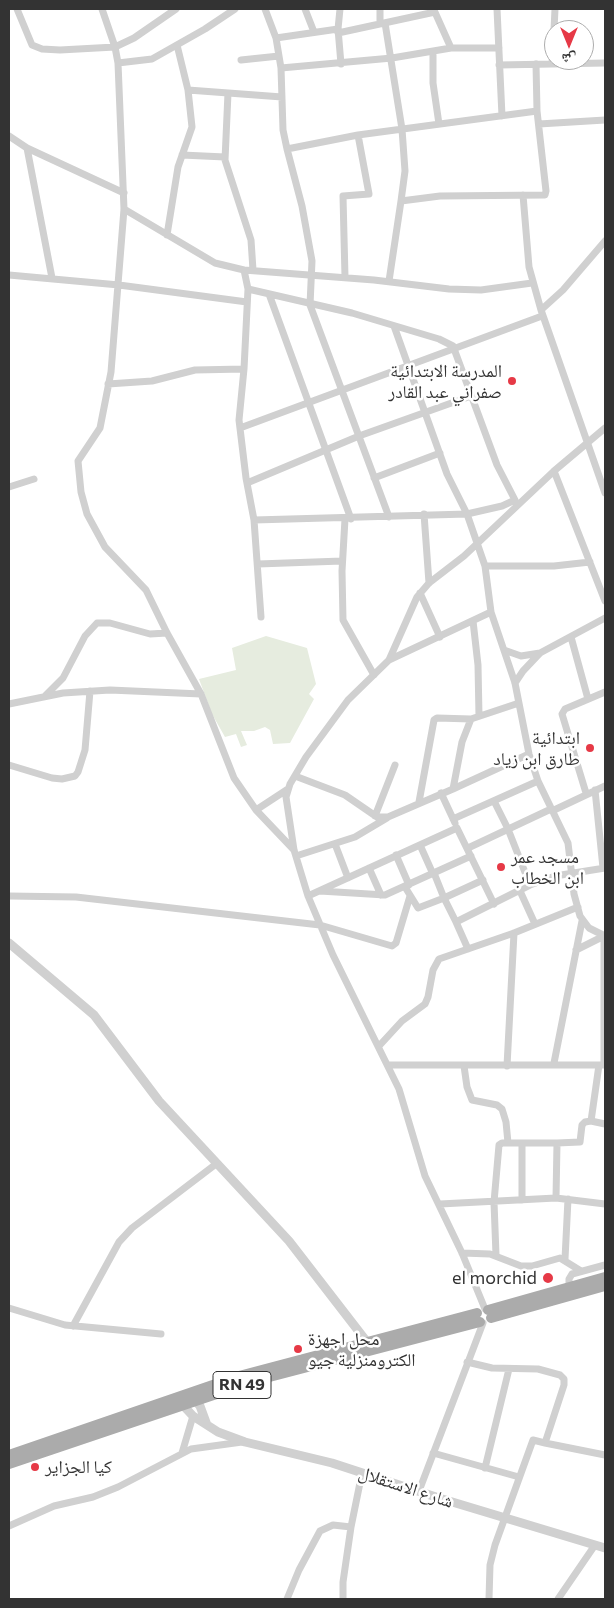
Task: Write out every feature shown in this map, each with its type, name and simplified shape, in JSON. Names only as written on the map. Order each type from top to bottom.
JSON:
[{"type":"main road","name":"RN 49","points":[[9,1455],[179,1402],[196,1401],[286,1371],[484,1316],[605,1277]]},
{"type":"main road","name":"RN 49","points":[[9,1464],[179,1402],[188,1393],[276,1366],[367,1342],[605,1286]]},
{"type":"street","points":[[17,9],[32,45],[36,48],[60,50],[115,48],[134,38],[176,9]]},
{"type":"street","points":[[102,9],[118,63],[124,209],[119,285],[108,384],[100,428],[78,461],[80,492],[87,514],[106,547],[146,590],[167,633],[201,694],[234,778],[256,810],[295,853]]},
{"type":"street","points":[[118,63],[148,60],[177,45],[235,9]]},
{"type":"street","points":[[265,9],[276,38],[281,68],[287,149],[302,206],[312,274],[310,305],[389,517]]},
{"type":"street","points":[[305,9],[314,32]]},
{"type":"street","points":[[340,9],[338,31],[342,64]]},
{"type":"street","points":[[380,9],[382,24],[392,58],[402,129],[405,170],[389,281]]},
{"type":"street","points":[[497,9],[502,116]]},
{"type":"street","points":[[276,38],[382,24],[434,10],[451,48]]},
{"type":"street","points":[[167,236],[178,167],[192,127],[188,90],[177,45]]},
{"type":"street","points":[[281,68],[342,64],[451,48],[499,48]]},
{"type":"street","points":[[433,51],[433,83],[439,124]]},
{"type":"street","points":[[241,60],[279,56]]},
{"type":"street","points":[[400,201],[440,196],[542,196],[546,192],[537,111],[536,64]]},
{"type":"street","points":[[499,65],[544,64]]},
{"type":"street","points":[[188,90],[282,97]]},
{"type":"street","points":[[228,93],[225,157],[251,240],[253,270]]},
{"type":"street","points":[[287,149],[358,135],[537,111]]},
{"type":"street","points":[[539,124],[605,119],[605,125]]},
{"type":"street","points":[[345,277],[343,196],[369,194],[358,135]]},
{"type":"street","points":[[9,136],[27,148],[124,193]]},
{"type":"street","points":[[27,148],[52,278]]},
{"type":"street","points":[[182,155],[225,157]]},
{"type":"street","points":[[522,195],[532,283],[586,444],[605,493]]},
{"type":"street","points":[[124,209],[215,263],[244,270],[312,274],[464,290],[500,288],[532,283]]},
{"type":"street","points":[[240,428],[455,349],[542,313],[605,241]]},
{"type":"street","points":[[244,270],[248,289],[244,369],[239,403],[240,428],[254,520],[260,617]]},
{"type":"street","points":[[9,275],[119,285],[247,302]]},
{"type":"street","points":[[248,289],[439,339],[455,349],[497,465],[517,502]]},
{"type":"street","points":[[269,294],[326,450],[348,519],[342,561],[343,620],[374,675]]},
{"type":"street","points":[[394,326],[440,453],[478,543],[485,566],[492,612],[515,683],[529,754],[538,781],[568,843],[571,873],[582,920],[589,928],[605,936]]},
{"type":"street","points":[[108,384],[152,381],[195,370],[244,369]]},
{"type":"street","points":[[247,483],[359,436],[472,396]]},
{"type":"street","points":[[389,660],[420,593],[429,583],[464,556],[517,502],[605,428]]},
{"type":"street","points":[[374,478],[440,453]]},
{"type":"street","points":[[554,471],[605,601]]},
{"type":"street","points":[[9,487],[34,479]]},
{"type":"street","points":[[254,520],[348,519],[424,514],[467,514],[517,502]]},
{"type":"street","points":[[424,514],[429,583]]},
{"type":"street","points":[[258,564],[342,561]]},
{"type":"street","points":[[485,566],[554,566],[590,562]]},
{"type":"street","points":[[420,593],[440,636]]},
{"type":"street","points":[[419,1491],[484,1316],[462,1253],[425,1176],[405,1106],[389,1065],[333,955],[308,896],[295,853],[286,797],[295,776],[348,700],[389,660],[492,612]]},
{"type":"street","points":[[504,650],[521,656],[540,653],[605,618]]},
{"type":"street","points":[[473,621],[478,665],[479,716]]},
{"type":"street","points":[[43,697],[64,678],[85,636],[97,623],[110,623],[150,634],[167,633]]},
{"type":"street","points":[[571,637],[588,699]]},
{"type":"street","points":[[515,683],[523,671],[540,653]]},
{"type":"street","points":[[9,704],[43,697],[90,691],[151,690],[201,694]]},
{"type":"street","points":[[9,765],[62,780],[75,776],[85,750],[90,691]]},
{"type":"street","points":[[586,793],[562,714],[565,709],[605,692]]},
{"type":"street","points":[[419,802],[434,720],[437,718],[471,719],[519,703]]},
{"type":"street","points":[[453,789],[462,742],[471,719]]},
{"type":"street","points":[[295,853],[335,844],[365,832],[388,817],[419,802],[453,789],[529,754]]},
{"type":"street","points":[[375,816],[395,765]]},
{"type":"street","points":[[295,776],[344,795],[375,816],[388,817]]},
{"type":"street","points":[[453,819],[538,781]]},
{"type":"street","points":[[468,848],[605,786]]},
{"type":"street","points":[[256,810],[288,789]]},
{"type":"street","points":[[456,922],[530,885],[571,873],[604,868],[595,790]]},
{"type":"street","points":[[441,794],[494,904]]},
{"type":"street","points":[[494,801],[508,829],[530,885]]},
{"type":"street","points":[[308,896],[457,828]]},
{"type":"street","points":[[335,844],[348,878]]},
{"type":"street","points":[[420,844],[468,948]]},
{"type":"street","points":[[396,856],[410,896],[418,908],[483,880]]},
{"type":"street","points":[[319,891],[381,895],[407,886],[471,856]]},
{"type":"street","points":[[369,868],[381,895]]},
{"type":"street","points":[[520,891],[535,924]]},
{"type":"street","points":[[9,896],[76,897],[199,913],[320,925],[393,945],[410,896]]},
{"type":"street","points":[[379,1046],[406,1017],[425,1004],[433,970],[439,959],[514,933],[578,907]]},
{"type":"street","points":[[554,1063],[582,920]]},
{"type":"street","points":[[507,1066],[514,933]]},
{"type":"street","points":[[576,950],[605,936]]},
{"type":"street","points":[[592,1121],[603,1065],[605,936]]},
{"type":"street","points":[[9,943],[94,1015],[159,1101],[289,1241],[367,1342]]},
{"type":"street","points":[[389,1065],[507,1066],[554,1063],[603,1065]]},
{"type":"street","points":[[464,1066],[467,1088],[472,1100],[497,1105],[502,1110],[506,1122],[508,1143]]},
{"type":"street","points":[[496,1255],[494,1202],[498,1145],[508,1143],[557,1144],[580,1142],[582,1125],[592,1121],[605,1124]]},
{"type":"street","points":[[522,1143],[522,1200]]},
{"type":"street","points":[[556,1198],[557,1144]]},
{"type":"street","points":[[73,1326],[119,1242],[132,1228],[216,1164]]},
{"type":"street","points":[[440,1204],[556,1198],[605,1204]]},
{"type":"street","points":[[565,1259],[568,1199]]},
{"type":"street","points":[[462,1253],[496,1255],[511,1263],[526,1266],[541,1264],[556,1258],[565,1259],[581,1271]]},
{"type":"street","points":[[569,1288],[570,1276],[605,1264]]},
{"type":"street","points":[[9,1308],[73,1326],[161,1334]]},
{"type":"street","points":[[467,1362],[492,1368],[553,1372],[564,1379],[564,1385],[545,1442]]},
{"type":"street","points":[[485,1468],[509,1368]]},
{"type":"street","points":[[188,1393],[196,1401],[207,1425]]},
{"type":"street","name":"شارع الاستقلال","points":[[179,1402],[193,1416],[218,1432],[245,1442],[295,1452],[605,1548]]},
{"type":"street","points":[[182,1453],[193,1416]]},
{"type":"street","points":[[489,1599],[490,1559],[533,1440],[605,1454]]},
{"type":"street","points":[[9,1526],[54,1506],[87,1499],[118,1487],[182,1453],[204,1446],[245,1442]]},
{"type":"street","points":[[433,1453],[519,1477]]},
{"type":"street","points":[[343,1599],[343,1582],[351,1527],[362,1473]]},
{"type":"street","points":[[287,1599],[299,1570],[320,1531],[333,1525],[351,1527]]},
{"type":"street","points":[[558,1599],[596,1545]]},
{"type":"shaded area","points":[[266,636],[307,648],[316,684],[309,694],[314,699],[290,743],[273,744],[270,730],[265,727],[254,731],[241,731],[247,745],[241,747],[236,734],[225,737],[212,714],[199,679],[236,670],[232,648]]},
{"type":"place","name":"المدرسة الابتدائية صفراني عبد القادر","points":[[512,381]]},
{"type":"place","name":"ابتدائية طارق ابن زياد","points":[[590,748]]},
{"type":"place","name":"مسجد عمر ابن الخطاب","points":[[501,867]]},
{"type":"place","name":"el morchid","points":[[548,1278]]},
{"type":"place","name":"محل اجهزة الكترومنزلية جيو","points":[[298,1349]]},
{"type":"place","name":"كيا الجزاير","points":[[35,1467]]}]
